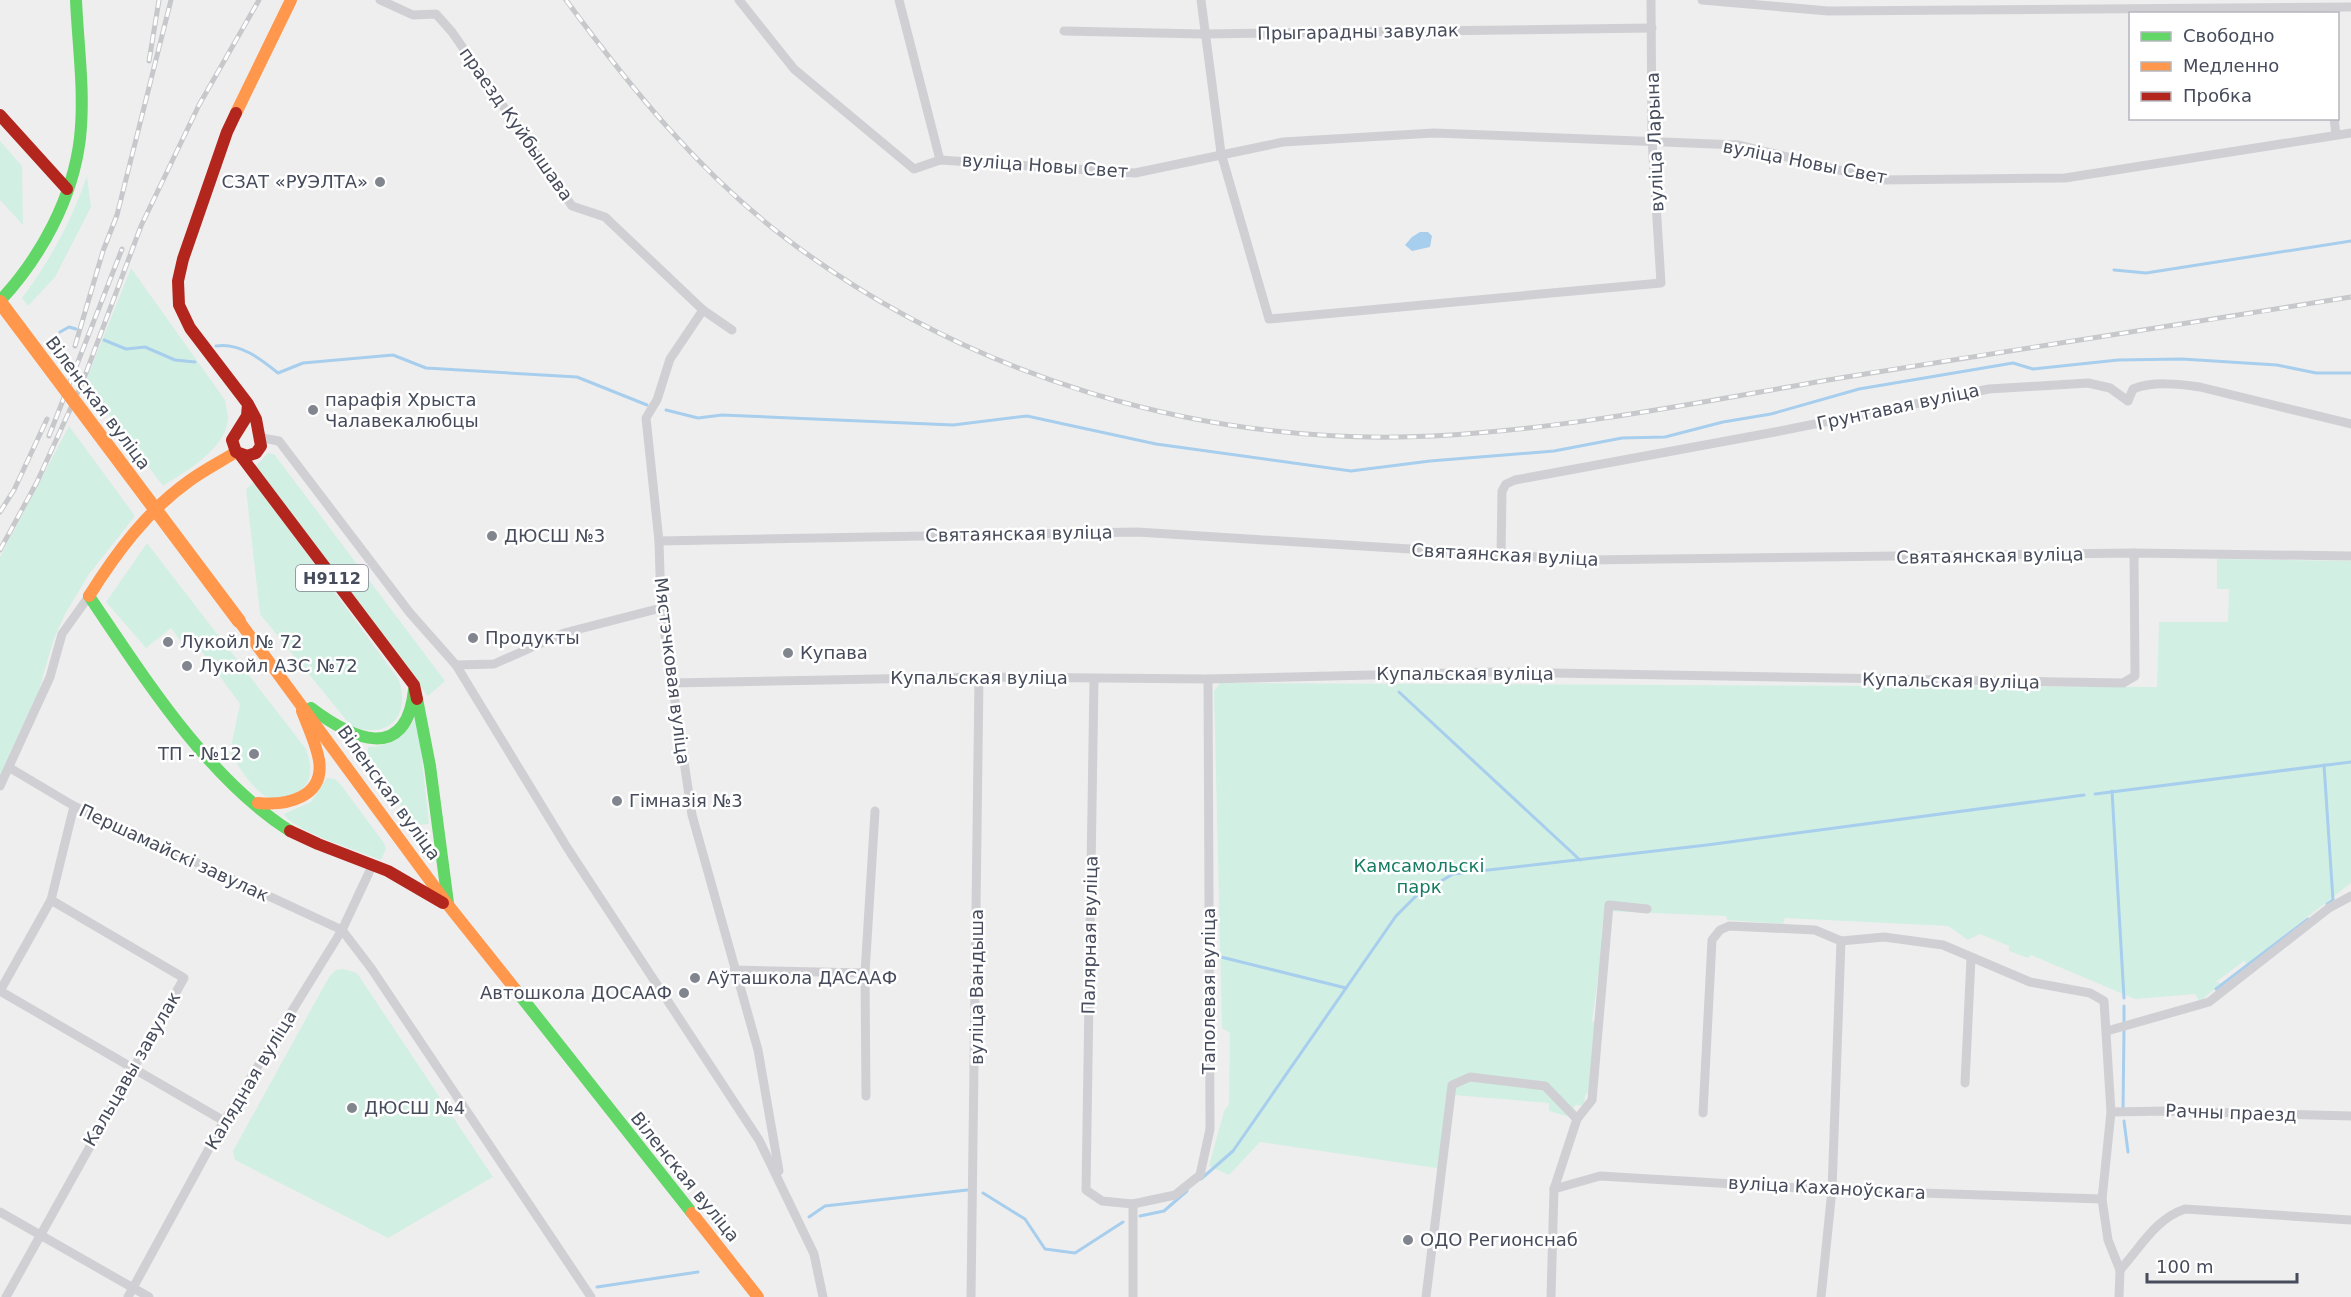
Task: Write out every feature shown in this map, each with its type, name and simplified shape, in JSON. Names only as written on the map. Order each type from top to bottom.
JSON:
[{"type":"main road","points":[[0,302],[26,271],[40,249],[67,189],[80,138],[76,0]]},
{"type":"main road","points":[[260,435],[251,408],[183,317],[179,305],[178,281],[183,259],[227,132],[291,0]]},
{"type":"main road","points":[[0,114],[67,189]]},
{"type":"main road","name":"Віленская вуліца","points":[[0,302],[297,697],[448,905],[758,1297]]},
{"type":"main road","name":"Н9112","points":[[251,408],[241,427],[233,435],[238,454],[250,465],[414,685],[424,722],[431,765],[448,905]]},
{"type":"main road","points":[[241,427],[252,427],[260,435]]},
{"type":"main road","name":"Н9112","points":[[89,596],[136,529],[177,490],[238,454],[260,450],[260,435]]},
{"type":"main road","points":[[89,596],[152,687],[217,766],[283,826],[302,837],[373,864],[448,905]]},
{"type":"main road","points":[[297,697],[351,736],[375,741],[385,738],[402,726],[409,711],[414,685]]},
{"type":"main road","points":[[258,803],[283,805],[300,799],[317,781],[320,772],[318,757],[297,697]]},
{"type":"street","name":"праезд Куйбышава","points":[[380,0],[413,15],[436,14],[452,32],[572,206],[605,217],[703,310],[732,330]]},
{"type":"street","name":"вуліца Новы Свет","points":[[739,0],[794,69],[914,169],[939,160],[1135,173],[1221,153],[1283,142],[1434,133],[1739,145],[1879,180],[2065,178],[2351,133]]},
{"type":"street","name":"вуліца Новы Свет","points":[[899,0],[939,160]]},
{"type":"street","points":[[1201,0],[1203,34],[1221,153]]},
{"type":"street","name":"вуліца Ларына","points":[[1221,153],[1269,319],[1661,283],[1652,140],[1652,0]]},
{"type":"street","points":[[1702,0],[1828,11],[2324,10],[2351,7]]},
{"type":"street","name":"Прыгарадны завулак","points":[[1064,31],[1203,34],[1652,28]]},
{"type":"street","points":[[2334,120],[2336,135]]},
{"type":"street","name":"Мястэчковая вуліца","points":[[703,310],[670,359],[657,400],[646,418],[659,541],[661,608],[670,683],[692,815],[758,1050],[780,1179]]},
{"type":"street","name":"Грунтавая вуліца","points":[[1501,556],[1502,491],[1506,484],[1515,480],[1775,432],[1989,388],[2088,383],[2110,388],[2128,401],[2133,389],[2141,386],[2179,384],[2200,387],[2351,424]]},
{"type":"street","points":[[260,435],[279,441],[410,613],[456,665],[568,849],[759,1140],[780,1179],[814,1254],[823,1297]]},
{"type":"street","name":"Святаянская вуліца","points":[[659,541],[1137,532],[1586,560],[2134,553],[2351,556]]},
{"type":"street","name":"Купальская вуліца","points":[[670,683],[979,677],[1208,679],[1492,672],[2123,683],[2135,676],[2134,553]]},
{"type":"street","points":[[0,786],[50,677],[62,634],[89,596]]},
{"type":"street","points":[[456,665],[494,664],[564,633],[661,608]]},
{"type":"street","name":"вуліца Вандыша","points":[[971,1297],[979,677]]},
{"type":"street","name":"Палярная вуліца","points":[[1086,1190],[1094,679]]},
{"type":"street","name":"Таполевая вуліца","points":[[1086,1190],[1102,1202],[1133,1204],[1175,1195],[1200,1175],[1210,1129],[1208,679]]},
{"type":"street","name":"Першамайскі завулак","points":[[10,768],[74,806],[342,930]]},
{"type":"street","points":[[74,806],[51,900],[0,991],[224,1121]]},
{"type":"street","points":[[866,1096],[865,973],[875,812]]},
{"type":"street","name":"Калядная вуліца","points":[[128,1297],[224,1121],[342,930],[373,864]]},
{"type":"street","points":[[2107,1031],[2209,1002],[2329,908],[2351,896]]},
{"type":"street","name":"Кальцавы завулак","points":[[6,1297],[42,1236],[85,1151],[184,978],[51,900]]},
{"type":"street","points":[[1551,1297],[1554,1189],[1577,1119],[1592,1100],[1609,905],[1647,909]]},
{"type":"street","points":[[1702,1113],[1712,940],[1720,930],[1729,926],[1815,930],[1841,941],[1884,938],[1943,945],[2030,982],[2090,993],[2104,1001],[2107,1031],[2111,1113],[2102,1199],[2108,1240],[2120,1270],[2119,1297]]},
{"type":"street","points":[[342,930],[378,978],[591,1297]]},
{"type":"street","points":[[1821,1297],[1832,1190],[1841,941]]},
{"type":"street","points":[[1965,1083],[1971,958]]},
{"type":"street","points":[[734,970],[865,973]]},
{"type":"street","points":[[1426,1297],[1452,1085],[1470,1077],[1545,1086],[1577,1119]]},
{"type":"street","name":"Рачны праезд","points":[[2111,1113],[2166,1111],[2351,1116]]},
{"type":"street","points":[[759,1140],[767,1140],[773,1135]]},
{"type":"street","name":"вуліца Каханоўскага","points":[[1554,1189],[1600,1176],[1832,1190],[2102,1199]]},
{"type":"street","points":[[1133,1204],[1133,1297]]},
{"type":"street","points":[[2120,1270],[2157,1225],[2168,1215],[2185,1209],[2351,1220]]},
{"type":"street","points":[[0,1212],[149,1297]]},
{"type":"green space","points":[[0,141],[22,166],[23,225],[0,200]]},
{"type":"green space","points":[[87,176],[91,207],[55,277],[28,306],[22,298],[59,240]]},
{"type":"green space","points":[[131,268],[225,400],[228,414],[225,430],[212,450],[163,486],[85,383]]},
{"type":"green space","points":[[69,426],[135,516],[89,574],[65,614],[53,641],[37,697],[0,780],[0,557]]},
{"type":"green space","points":[[268,453],[274,454],[445,681],[428,696],[352,599],[256,466]]},
{"type":"green space","points":[[254,482],[399,680],[402,705],[399,715],[385,728],[364,730],[351,726],[260,614],[246,489]]},
{"type":"green space","points":[[147,543],[306,749],[310,772],[302,789],[279,798],[268,797],[254,787],[241,770],[230,752],[240,704],[191,637],[182,643],[171,628],[146,648],[106,602]]},
{"type":"green space","name":"Камсамольскі парк","points":[[2217,559],[2351,561],[2351,883],[2247,964],[2244,961],[2216,982],[2221,983],[2200,1002],[2195,994],[2135,999],[2031,955],[2028,958],[2009,951],[2009,946],[1980,934],[1968,940],[1948,926],[1785,918],[1783,924],[1727,920],[1726,916],[1604,911],[1601,938],[1603,940],[1592,1022],[1596,1021],[1589,1091],[1585,1096],[1584,1106],[1576,1105],[1566,1116],[1549,1111],[1549,1103],[1453,1095],[1443,1169],[1260,1142],[1229,1175],[1209,1166],[1224,1111],[1229,1104],[1230,1033],[1222,1028],[1214,691],[1220,683],[2157,687],[2159,622],[2228,622],[2229,589],[2217,589]]},
{"type":"green space","points":[[417,714],[429,824],[418,825],[413,822],[368,760],[368,747],[385,745],[404,734]]},
{"type":"green space","points":[[327,778],[335,779],[341,785],[384,843],[386,849],[381,860],[300,828],[284,814],[311,802]]},
{"type":"green space","name":"ДЮСШ №4","points":[[343,969],[357,973],[493,1177],[388,1238],[235,1160],[233,1151],[329,977],[336,970]]},
{"type":"water","points":[[1420,232],[1428,232],[1432,236],[1430,247],[1412,251],[1405,245]]},
{"type":"waterway","points":[[2114,270],[2146,273],[2351,241]]},
{"type":"waterway","points":[[60,332],[69,327],[76,329]]},
{"type":"waterway","points":[[104,340],[126,349],[145,347],[175,360],[195,362]]},
{"type":"waterway","points":[[216,346],[225,345],[241,349],[257,357],[278,373],[303,363],[393,355],[426,368],[577,377],[647,405]]},
{"type":"waterway","points":[[666,410],[698,418],[722,415],[953,425],[1027,416],[1156,444],[1351,471],[1430,461],[1554,451],[1622,438],[1665,437],[1723,422],[1771,414],[1859,389],[2013,363],[2033,369],[2118,360],[2182,359],[2277,365],[2316,373],[2351,373]]},
{"type":"waterway","points":[[1399,692],[1580,860]]},
{"type":"waterway","points":[[2095,794],[2351,762]]},
{"type":"waterway","points":[[2324,765],[2333,900],[2327,904]]},
{"type":"waterway","points":[[2112,791],[2124,998]]},
{"type":"waterway","points":[[1201,1179],[1233,1151],[1396,916],[1416,896],[1453,874],[1707,845],[2084,795]]},
{"type":"waterway","points":[[2216,989],[2308,919]]},
{"type":"waterway","points":[[1221,957],[1346,988]]},
{"type":"waterway","points":[[2124,1006],[2124,1022]]},
{"type":"waterway","points":[[2123,1110],[2124,1029]]},
{"type":"waterway","points":[[2124,1121],[2128,1152]]},
{"type":"waterway","points":[[809,1217],[825,1206],[967,1190]]},
{"type":"waterway","points":[[1140,1216],[1164,1211],[1187,1191]]},
{"type":"waterway","points":[[983,1193],[1025,1219],[1045,1249],[1075,1253],[1123,1222]]},
{"type":"waterway","points":[[597,1287],[698,1272]]},
{"type":"railway","points":[[149,61],[159,0]]},
{"type":"railway","points":[[75,346],[103,251],[117,215],[171,0]]},
{"type":"railway","points":[[0,550],[37,482],[83,381],[141,226],[199,105],[259,0]]},
{"type":"railway","points":[[566,0],[640,96],[694,156],[784,237],[855,286],[931,329],[1009,364],[1091,393],[1175,415],[1260,429],[1346,436],[1433,436],[1535,427],[1637,413],[1840,378],[2351,297]]},
{"type":"railway","points":[[49,436],[122,249]]},
{"type":"railway","points":[[0,512],[14,490],[47,419]]},
{"type":"traffic: fast","points":[[0,301],[29,265],[53,225],[70,183],[76,160],[82,104],[76,0]]},
{"type":"traffic: fast","points":[[89,596],[155,692],[204,754],[260,809],[290,831]]},
{"type":"traffic: fast","points":[[311,708],[359,735],[374,738],[388,737],[400,729],[409,714],[414,690]]},
{"type":"traffic: fast","points":[[417,699],[430,766],[448,903]]},
{"type":"traffic: fast","points":[[515,989],[692,1213]]},
{"type":"traffic: slow","points":[[236,113],[291,0]]},
{"type":"traffic: slow","points":[[0,302],[239,621]]},
{"type":"traffic: slow","points":[[89,596],[121,549],[159,506],[195,477],[236,452]]},
{"type":"traffic: slow","points":[[239,621],[448,905],[515,989]]},
{"type":"traffic: slow","points":[[258,803],[281,803],[292,800],[310,791],[316,783],[319,760],[302,711]]},
{"type":"traffic: slow","points":[[692,1213],[758,1297]]},
{"type":"traffic: jam","points":[[236,113],[227,132],[183,259],[178,281],[179,305],[190,328],[248,404],[256,419],[261,446],[256,453],[247,456],[236,452],[232,440],[247,416],[248,404]]},
{"type":"traffic: jam","points":[[0,115],[67,189]]},
{"type":"traffic: jam","points":[[241,456],[414,685],[417,699]]},
{"type":"traffic: jam","points":[[290,831],[388,871],[443,903]]},
{"type":"place","name":"СЗАТ «РУЭЛТА»","points":[[380,182]]},
{"type":"place","name":"парафія Хрыста Чалавекалюбцы","points":[[313,410]]},
{"type":"place","name":"ДЮСШ №3","points":[[492,536]]},
{"type":"place","name":"Продукты","points":[[473,638]]},
{"type":"place","name":"Лукойл № 72","points":[[168,642]]},
{"type":"place","name":"Купава","points":[[788,653]]},
{"type":"place","name":"Лукойл АЗС №72","points":[[187,666]]},
{"type":"place","name":"ТП - №12","points":[[254,754]]},
{"type":"place","name":"Гімназія №3","points":[[617,801]]},
{"type":"place","name":"Аўташкола ДАСААФ","points":[[695,978]]},
{"type":"place","name":"Автошкола ДОСААФ","points":[[684,993]]},
{"type":"place","name":"ДЮСШ №4","points":[[352,1108]]},
{"type":"place","name":"ОДО Регионснаб","points":[[1408,1240]]}]
